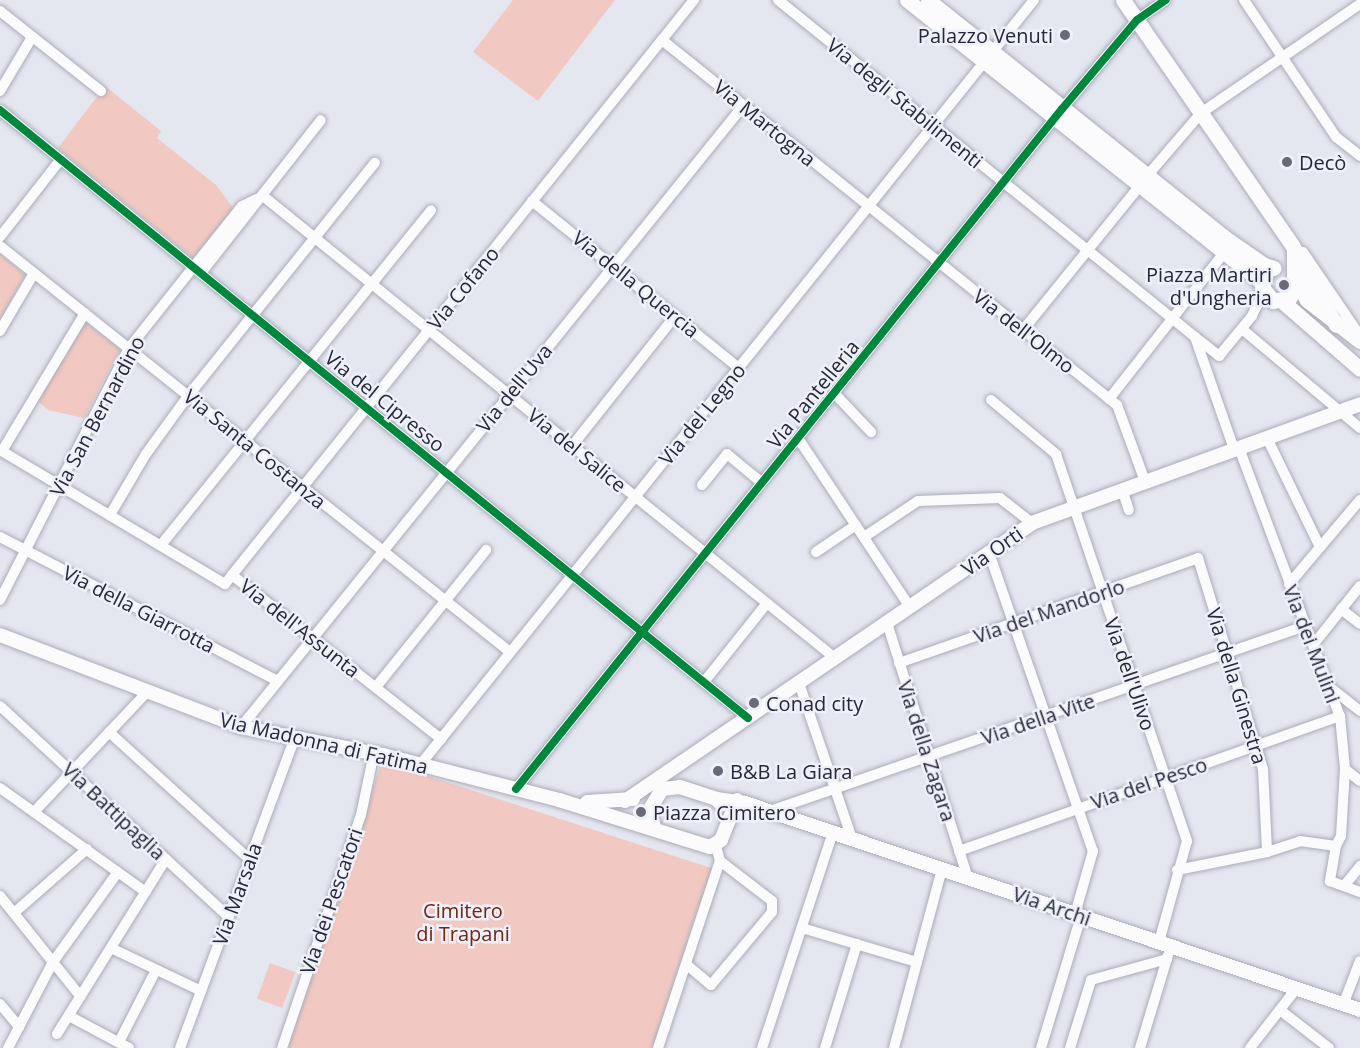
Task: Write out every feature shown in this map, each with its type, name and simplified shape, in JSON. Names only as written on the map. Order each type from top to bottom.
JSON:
[{"type":"main road","points":[[907,0],[989,57]]},
{"type":"main road","points":[[928,0],[989,57],[1143,181],[1273,301],[1282,301],[1293,294],[1295,279],[1290,243]]},
{"type":"main road","points":[[1123,0],[1290,243],[1335,325]]},
{"type":"main road","points":[[1261,292],[1276,267],[1290,257],[1290,243]]},
{"type":"main road","points":[[1219,252],[1276,267],[1295,279],[1307,300],[1335,325],[1360,341]]},
{"type":"main road","points":[[1282,301],[1360,369]]},
{"type":"street","name":"Via Cofano","points":[[232,575],[694,0]]},
{"type":"street","name":"Via degli Stabilimenti","points":[[778,0],[1219,356],[1242,329]]},
{"type":"street","name":"Via Pantelleria","points":[[516,789],[1058,114],[1137,20],[1166,0]]},
{"type":"street","points":[[1244,0],[1336,137],[1360,156]]},
{"type":"street","name":"Via del Legno","points":[[420,765],[989,57],[1028,2]]},
{"type":"street","points":[[1023,330],[1201,113],[1360,4]]},
{"type":"street","points":[[0,11],[101,91]]},
{"type":"street","points":[[0,91],[32,37]]},
{"type":"street","name":"Via Martogna","points":[[662,40],[868,207]]},
{"type":"street","name":"Via dell'Uva","points":[[241,727],[743,105]]},
{"type":"street","name":"Via del Cipresso","points":[[0,110],[748,718]]},
{"type":"street","name":"Via San Bernardino","points":[[0,600],[129,348],[197,270],[242,206],[263,196],[321,120]]},
{"type":"street","points":[[0,237],[61,159]]},
{"type":"street","points":[[110,515],[146,454],[188,396],[375,163]]},
{"type":"street","name":"Via del Salice","points":[[263,196],[835,658]]},
{"type":"street","name":"Via della Quercia","points":[[532,201],[739,368]]},
{"type":"street","name":"Via dell'Olmo","points":[[868,207],[1117,405],[1145,481]]},
{"type":"street","points":[[161,545],[431,210]]},
{"type":"street","points":[[1290,243],[1299,246],[1360,336]]},
{"type":"street","name":"Via Santa Costanza","points":[[0,246],[510,652]]},
{"type":"street","points":[[1109,399],[1173,318],[1219,252]]},
{"type":"street","points":[[0,331],[34,273]]},
{"type":"street","points":[[1261,292],[1242,329],[1360,428]]},
{"type":"street","points":[[1,451],[85,313]]},
{"type":"street","points":[[572,446],[675,316]]},
{"type":"street","name":"Via dei Mulini","points":[[1195,336],[1236,449],[1339,713],[1345,737],[1345,769],[1341,836],[1336,846],[1330,881],[1344,886]]},
{"type":"street","points":[[834,393],[871,432]]},
{"type":"street","name":"Via dell'Ulivo","points":[[991,400],[1056,454],[1187,841],[1177,870]]},
{"type":"street","name":"Via Orti","points":[[682,764],[1032,523],[1360,404]]},
{"type":"street","points":[[798,438],[910,607]]},
{"type":"street","points":[[1267,438],[1320,547]]},
{"type":"street","name":"Via dell'Assunta","points":[[1,451],[225,584],[232,575],[441,739]]},
{"type":"street","points":[[702,485],[727,454],[762,483]]},
{"type":"street","points":[[1122,489],[1129,510]]},
{"type":"street","points":[[864,537],[918,501],[999,498],[1032,523]]},
{"type":"street","points":[[1289,584],[1360,500]]},
{"type":"street","points":[[816,552],[856,525]]},
{"type":"street","name":"Via della Giarrotta","points":[[0,537],[278,681]]},
{"type":"street","points":[[376,687],[486,550]]},
{"type":"street","points":[[989,553],[1093,851],[1043,1048]]},
{"type":"street","name":"Via del Mandorlo","points":[[899,663],[1198,558]]},
{"type":"street","name":"Via della Ginestra","points":[[1198,558],[1263,769],[1267,852]]},
{"type":"street","points":[[1313,645],[1360,586]]},
{"type":"street","points":[[704,682],[767,603]]},
{"type":"street","points":[[1341,609],[1360,624]]},
{"type":"street","name":"Via della Zagara","points":[[887,623],[968,878]]},
{"type":"street","name":"Via della Vite","points":[[770,811],[1305,626]]},
{"type":"street","name":"Via Madonna di Fatima","points":[[0,635],[146,693],[241,727],[374,753],[559,800]]},
{"type":"street","points":[[799,683],[852,839]]},
{"type":"street","points":[[1331,689],[1356,708]]},
{"type":"street","points":[[34,812],[146,693]]},
{"type":"street","name":"Via Battipaglia","points":[[0,706],[228,917]]},
{"type":"street","name":"Via del Pesco","points":[[959,850],[1256,746],[1356,708]]},
{"type":"street","points":[[109,732],[250,860]]},
{"type":"street","name":"Via Marsala","points":[[180,1048],[294,739]]},
{"type":"street","name":"Via dei Pescatori","points":[[282,1048],[361,815],[374,753]]},
{"type":"street","points":[[654,828],[650,809],[660,790],[682,764]]},
{"type":"street","points":[[625,801],[682,764]]},
{"type":"street","points":[[1345,769],[1360,781]]},
{"type":"street","name":"Via Archi","points":[[559,800],[602,803],[625,801],[660,790],[680,787],[716,799],[741,801],[1078,915],[1166,949],[1360,1010]]},
{"type":"street","points":[[0,788],[146,892]]},
{"type":"street","points":[[716,799],[730,820]]},
{"type":"street","points":[[559,800],[710,847],[716,846]]},
{"type":"street","points":[[658,1048],[720,865],[716,846],[741,801]]},
{"type":"street","points":[[762,1048],[833,832]]},
{"type":"street","points":[[1140,1048],[1166,949],[1177,870],[1267,852],[1300,841],[1336,846]]},
{"type":"street","points":[[14,913],[87,849]]},
{"type":"street","points":[[57,1034],[166,859]]},
{"type":"street","points":[[687,965],[711,986],[772,912],[772,901],[720,865]]},
{"type":"street","points":[[1360,866],[1344,886],[1360,892]]},
{"type":"street","points":[[894,1048],[942,869]]},
{"type":"street","points":[[8,1048],[53,962],[118,872]]},
{"type":"street","points":[[0,896],[81,997]]},
{"type":"street","points":[[802,928],[917,962]]},
{"type":"street","points":[[825,1048],[857,944]]},
{"type":"street","points":[[111,948],[201,992]]},
{"type":"street","points":[[1070,1048],[1091,980],[1166,949]]},
{"type":"street","points":[[1343,1005],[1360,961]]},
{"type":"street","points":[[119,1042],[156,970]]},
{"type":"street","points":[[1250,1048],[1296,989]]},
{"type":"street","points":[[0,1004],[19,1027]]},
{"type":"street","points":[[1280,1010],[1329,1048]]},
{"type":"street","points":[[69,1016],[129,1048]]},
{"type":"green space","points":[[513,0],[615,0],[538,101],[473,52]]},
{"type":"green space","points":[[105,86],[161,131],[157,138],[216,185],[234,209],[193,258],[58,148]]},
{"type":"green space","points":[[0,254],[25,275],[0,319]]},
{"type":"green space","points":[[85,322],[120,349],[84,418],[48,410],[38,401]]},
{"type":"green space","name":"Cimitero di Trapani","points":[[382,761],[714,869],[653,1048],[286,1048]]},
{"type":"green space","points":[[270,963],[295,972],[282,1008],[257,999]]},
{"type":"cycle path","points":[[516,789],[1062,109],[1137,20],[1166,0]]},
{"type":"cycle path","points":[[0,110],[748,718]]},
{"type":"place","name":"Palazzo Venuti","points":[[1065,35]]},
{"type":"place","name":"Decò","points":[[1287,162]]},
{"type":"place","name":"Piazza Martiri d'Ungheria","points":[[1284,285]]},
{"type":"place","name":"Conad city","points":[[754,703]]},
{"type":"place","name":"B&B La Giara","points":[[718,771]]},
{"type":"place","name":"Piazza Cimitero","points":[[641,812]]}]
